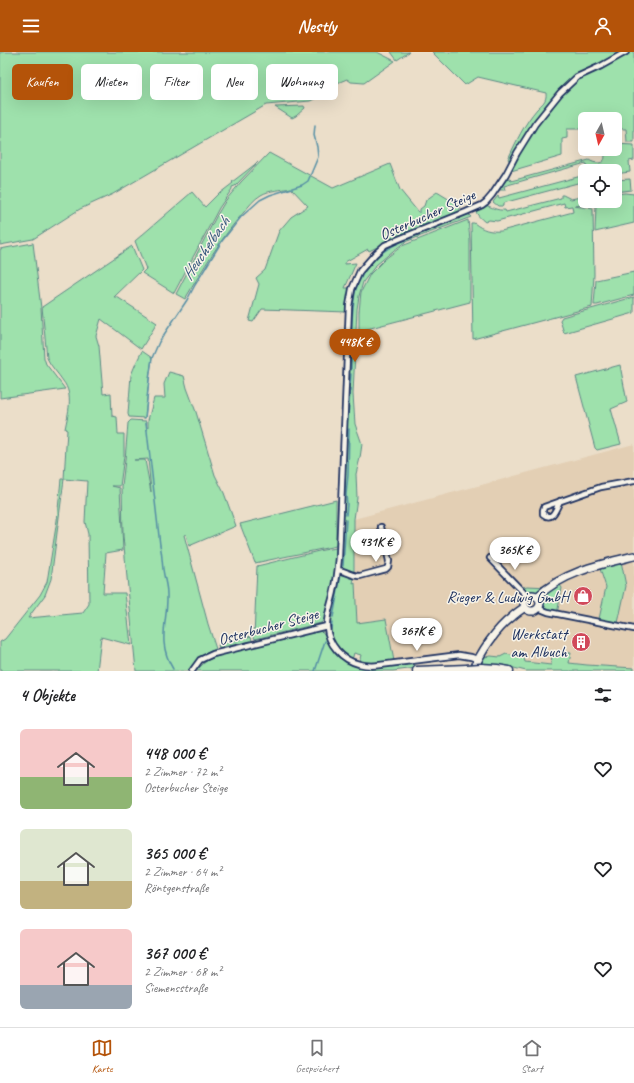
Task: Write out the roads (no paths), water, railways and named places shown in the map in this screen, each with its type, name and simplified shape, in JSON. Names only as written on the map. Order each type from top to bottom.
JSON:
[{"type":"highway","points":[[417,671],[470,670],[481,668],[509,671]]},
{"type":"street","name":"Osterbucher Steige","points":[[192,671],[200,660],[219,652],[327,626],[338,570],[349,306],[352,289],[360,270],[385,245],[418,230],[466,212],[486,202],[506,174],[535,124],[560,93],[577,77],[626,52]]},
{"type":"street","points":[[560,501],[601,487],[634,481]]},
{"type":"street","points":[[338,570],[360,576],[388,567],[389,561],[381,527]]},
{"type":"street","points":[[537,597],[564,578],[578,572],[606,562],[634,556]]},
{"type":"street","points":[[490,558],[527,596]]},
{"type":"street","points":[[525,607],[531,611],[535,610],[538,608],[540,603],[537,597],[533,595],[527,596]]},
{"type":"street","points":[[525,607],[524,602],[527,596]]},
{"type":"street","points":[[470,670],[483,650],[503,625],[525,607]]},
{"type":"street","points":[[538,608],[548,612],[634,629]]},
{"type":"street","points":[[327,626],[333,645],[339,652],[352,662],[359,664],[370,666],[459,655],[477,659]]},
{"type":"waterway","name":"Heuchelbach","points":[[145,418],[152,358],[159,342],[187,300],[222,241],[241,217],[260,200],[270,195],[302,185],[308,181],[318,157],[314,135],[315,125]]},
{"type":"waterway","points":[[414,236],[432,229]]},
{"type":"waterway","points":[[351,370],[351,331],[353,308],[355,291],[359,281],[367,268],[386,250],[413,237]]},
{"type":"waterway","points":[[348,419],[351,374]]},
{"type":"waterway","name":"Heuchelbach","points":[[146,422],[163,572],[167,591],[164,641],[165,650],[173,669]]},
{"type":"waterway","points":[[346,515],[349,429]]},
{"type":"waterway","points":[[343,566],[346,520]]},
{"type":"waterway","points":[[333,617],[341,574]]},
{"type":"waterway","points":[[331,629],[332,622]]},
{"type":"waterway","points":[[315,671],[325,641]]},
{"type":"place","name":"Rieger & Ludwig GmbH","points":[[583,596]]},
{"type":"place","name":"Werkstatt am Albuch","points":[[581,642]]}]
